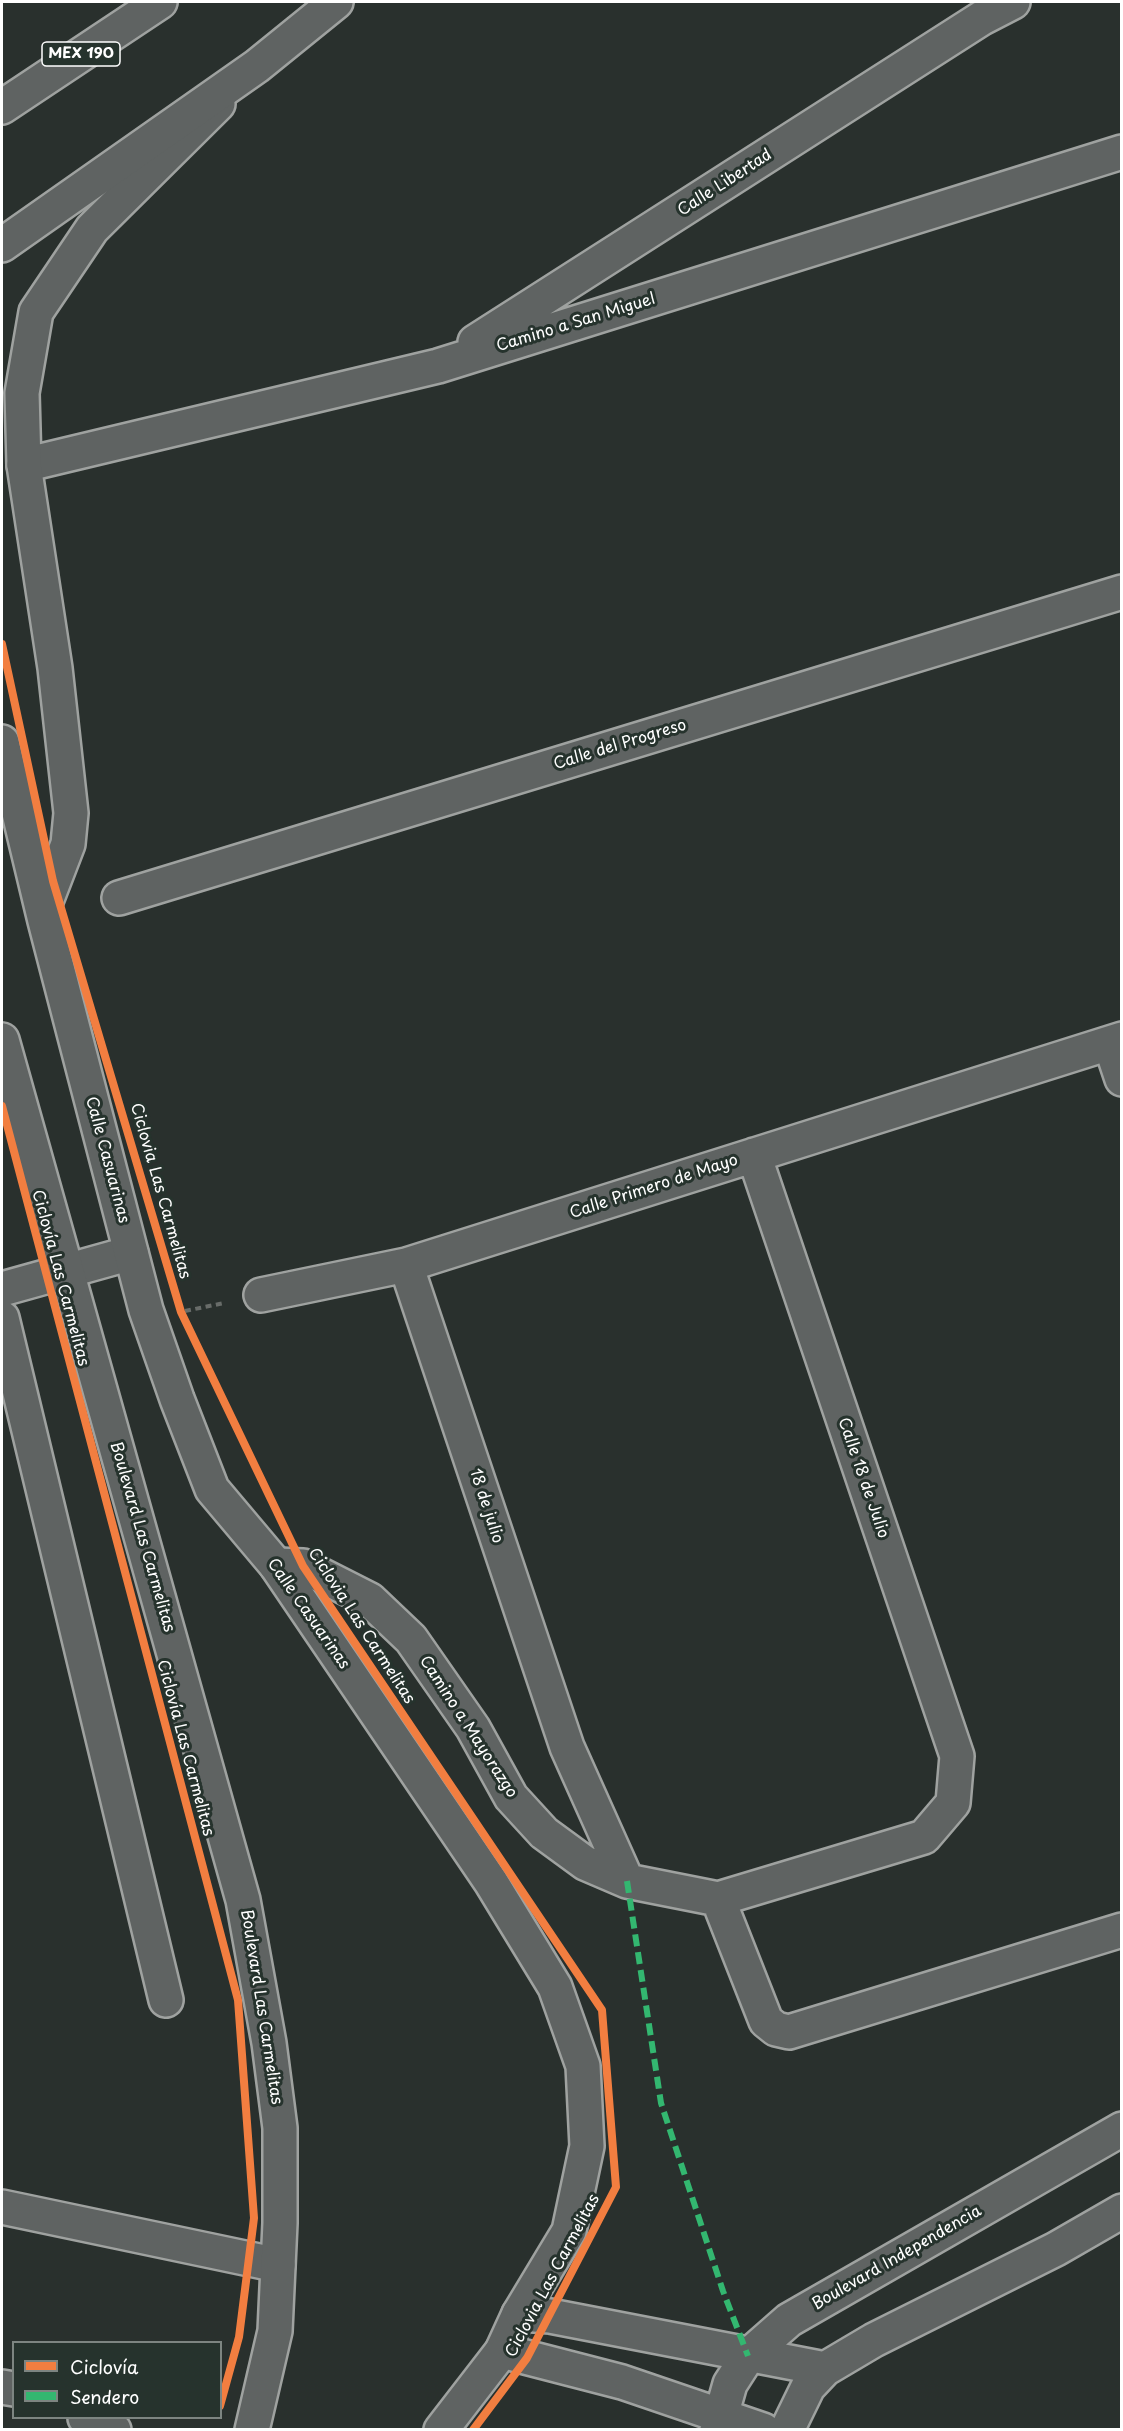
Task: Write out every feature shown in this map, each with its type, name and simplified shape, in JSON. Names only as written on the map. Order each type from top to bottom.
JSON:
[{"type":"main road","name":"MEX 190","points":[[2,106],[160,2]]},
{"type":"main road","points":[[2,244],[257,66],[336,2]]},
{"type":"main road","name":"Calle Libertad","points":[[438,366],[982,18],[1013,2]]},
{"type":"main road","points":[[43,909],[68,844],[71,813],[56,668],[24,465],[22,393],[36,312],[92,229],[257,66]]},
{"type":"main road","name":"Camino a San Miguel","points":[[24,465],[438,366],[1122,152]]},
{"type":"main road","name":"Calle del Progreso","points":[[118,898],[1122,592]]},
{"type":"main road","name":"Calle Casuarinas","points":[[2,742],[146,1310],[212,1489],[276,1565],[491,1882],[555,1987],[583,2066],[587,2146],[569,2231],[519,2314],[502,2351],[441,2430]]},
{"type":"main road","name":"Boulevard Las Carmelitas","points":[[2,1040],[243,1900],[280,2128],[275,2331],[252,2430]]},
{"type":"main road","points":[[1116,1041],[1122,1079]]},
{"type":"main road","name":"Calle Primero de Mayo","points":[[261,1295],[406,1265],[1116,1041]]},
{"type":"main road","points":[[2,1085],[24,1124]]},
{"type":"main road","name":"Calle 18 de Julio","points":[[754,1155],[957,1756],[952,1803]]},
{"type":"main road","points":[[2,1289],[131,1253]]},
{"type":"main road","name":"18 de julio","points":[[406,1265],[567,1747],[627,1881]]},
{"type":"main road","points":[[2,1318],[166,2000]]},
{"type":"main road","name":"Camino a Mayorazgo","points":[[276,1565],[303,1566],[370,1600],[411,1639],[473,1728],[511,1797],[544,1833],[585,1863],[627,1881],[718,1899],[924,1838],[952,1803]]},
{"type":"main road","points":[[718,1899],[766,2021],[776,2029],[789,2032],[1122,1930]]},
{"type":"main road","name":"Boulevard Independencia","points":[[719,2422],[730,2384],[748,2356],[789,2320],[1122,2129]]},
{"type":"main road","points":[[2,2207],[278,2265]]},
{"type":"main road","points":[[786,2430],[808,2387],[825,2370],[874,2340],[1056,2248],[1122,2211]]},
{"type":"main road","points":[[519,2314],[550,2316],[825,2370]]},
{"type":"main road","points":[[502,2351],[622,2382],[719,2422],[763,2430]]},
{"type":"main road","points":[[87,2419],[114,2430]]},
{"type":"path","points":[[181,1312],[261,1295]]},
{"type":"marked path","points":[[627,1881],[661,2103],[723,2291],[748,2356]]},
{"type":"cycle path","name":"Ciclovia Las Carmelitas","points":[[2,644],[53,881],[181,1312],[303,1566],[602,2010],[616,2187],[527,2358],[473,2430]]},
{"type":"cycle path","name":"Ciclovía Las Carmelitas","points":[[2,1106],[238,2000],[254,2218],[239,2337],[222,2399]]}]
